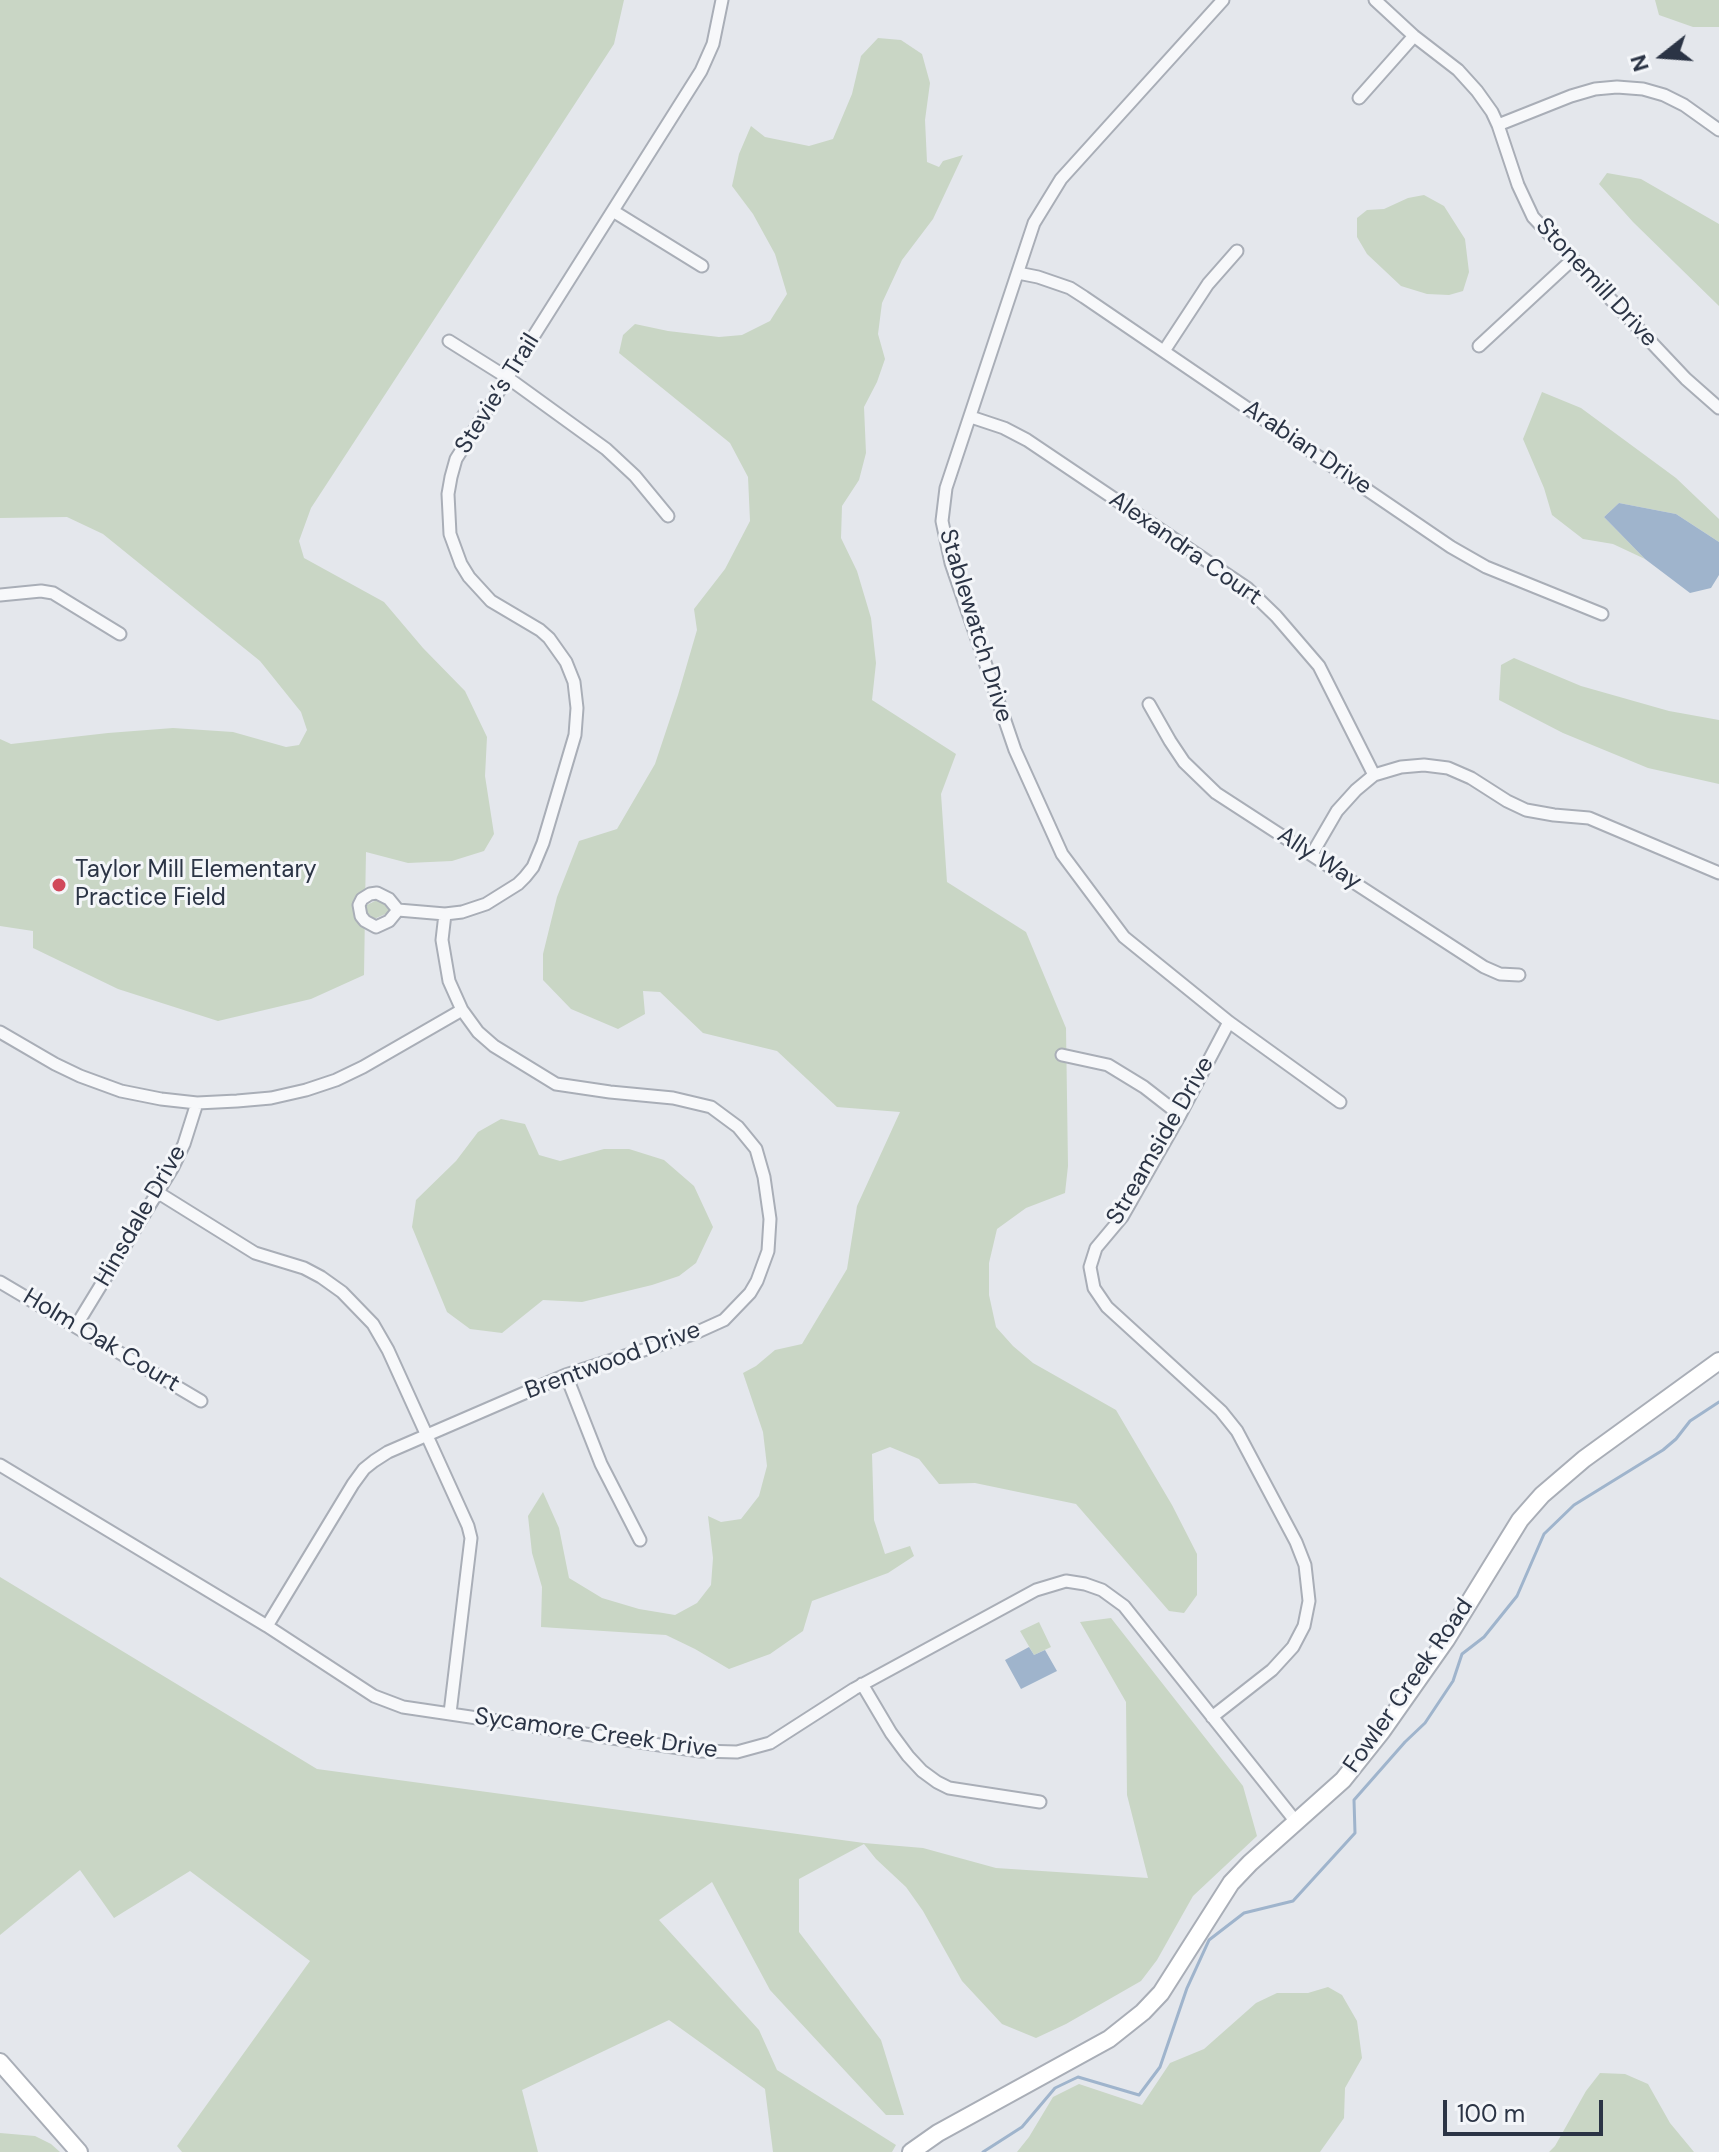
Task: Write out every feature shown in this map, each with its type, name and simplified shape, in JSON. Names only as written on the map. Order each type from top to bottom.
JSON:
[{"type":"main road","name":"Fowler Creek Road","points":[[911,2152],[938,2133],[1073,2059],[1126,2026],[1161,1993],[1231,1883],[1343,1780],[1382,1731],[1454,1628],[1520,1520],[1542,1495],[1584,1459],[1719,1361]]},
{"type":"main road","points":[[0,2062],[79,2152]]},
{"type":"street","name":"Stevie’s Trail","points":[[398,910],[445,914],[486,904],[518,884],[533,867],[543,843],[575,735],[577,708],[574,682],[557,647],[540,630],[491,601],[461,564],[450,534],[448,494],[456,459],[701,71],[713,44],[722,0]]},
{"type":"street","name":"Stablewatch Drive","points":[[1223,0],[1061,179],[1034,223],[946,488],[942,521],[951,563],[1015,750],[1062,854],[1124,937],[1229,1022],[1340,1102]]},
{"type":"street","name":"Stonemill Drive","points":[[1375,0],[1458,70],[1477,91],[1498,125],[1518,185],[1533,217],[1686,379],[1719,408]]},
{"type":"street","points":[[1359,98],[1414,36]]},
{"type":"street","points":[[1498,125],[1571,96],[1617,87],[1664,95],[1719,130]]},
{"type":"street","points":[[613,211],[702,266]]},
{"type":"street","points":[[1164,351],[1208,284],[1237,251]]},
{"type":"street","points":[[1479,346],[1573,259]]},
{"type":"street","name":"Arabian Drive","points":[[1018,273],[1070,288],[1451,547],[1486,567],[1602,614]]},
{"type":"street","points":[[449,341],[508,378],[606,449],[635,476],[668,516]]},
{"type":"street","name":"Alexandra Court","points":[[971,417],[1027,440],[1247,588],[1319,666],[1374,775]]},
{"type":"street","points":[[0,595],[41,591],[53,593],[120,634]]},
{"type":"street","name":"Ally Way","points":[[1149,704],[1184,762],[1216,793],[1484,967],[1500,974],[1519,975]]},
{"type":"street","points":[[1312,854],[1337,811],[1374,775],[1401,767],[1424,765],[1448,768],[1471,778],[1526,810],[1589,818],[1719,873]]},
{"type":"street","name":"Brentwood Drive","points":[[267,1626],[364,1469],[388,1452],[566,1375],[693,1334],[724,1320],[750,1293],[768,1251],[770,1219],[764,1177],[756,1149],[738,1127],[711,1107],[673,1098],[556,1084],[494,1046],[478,1032],[462,1010],[449,981],[442,940],[445,914]]},
{"type":"street","points":[[0,1032],[55,1064],[121,1091],[197,1103],[271,1098],[336,1080],[462,1010]]},
{"type":"street","name":"Streamside Drive","points":[[1212,1717],[1272,1670],[1293,1647],[1306,1618],[1309,1592],[1307,1573],[1299,1549],[1237,1431],[1221,1411],[1107,1307],[1092,1281],[1090,1267],[1096,1248],[1122,1217],[1229,1022]]},
{"type":"street","points":[[1062,1055],[1108,1065],[1144,1087],[1180,1115]]},
{"type":"street","name":"Hinsdale Drive","points":[[76,1326],[184,1144],[197,1103]]},
{"type":"street","points":[[157,1192],[255,1253],[304,1268],[321,1277],[342,1292],[373,1324],[388,1350],[471,1538],[450,1713]]},
{"type":"street","name":"Holm Oak Court","points":[[0,1282],[201,1401]]},
{"type":"street","points":[[566,1375],[601,1464],[640,1540]]},
{"type":"street","name":"Sycamore Creek Drive","points":[[0,1465],[267,1626],[374,1696],[403,1707],[700,1751],[737,1752],[754,1749],[777,1739],[862,1684],[1036,1590],[1066,1581],[1102,1590],[1124,1606],[1297,1823]]},
{"type":"street","points":[[862,1684],[908,1756],[937,1782],[949,1788],[1040,1802]]},
{"type":"green space","points":[[0,0],[624,0],[614,44],[311,508],[299,541],[304,558],[384,602],[465,691],[487,737],[485,776],[494,834],[484,851],[452,861],[408,863],[366,852],[365,906],[377,900],[390,912],[374,919],[365,911],[364,975],[311,999],[218,1021],[118,989],[33,948],[33,931],[0,926],[0,739],[11,744],[173,728],[233,732],[286,747],[299,745],[307,730],[301,712],[260,661],[103,534],[67,517],[0,518]]},
{"type":"green space","points":[[1655,0],[1719,0],[1719,27],[1693,27],[1659,15]]},
{"type":"green space","points":[[878,38],[901,40],[922,54],[930,83],[925,120],[927,162],[939,167],[943,161],[963,155],[933,219],[902,260],[882,303],[878,334],[885,359],[864,407],[866,453],[859,480],[842,506],[841,538],[857,571],[871,618],[876,663],[872,700],[956,754],[941,794],[947,882],[1026,932],[1066,1028],[1068,1166],[1065,1193],[1026,1208],[997,1229],[989,1263],[989,1295],[996,1327],[1013,1346],[1033,1363],[1116,1410],[1197,1554],[1197,1595],[1184,1613],[1169,1611],[1076,1504],[975,1483],[939,1484],[919,1459],[890,1447],[872,1454],[874,1520],[885,1554],[910,1546],[914,1556],[888,1573],[812,1601],[803,1631],[770,1654],[729,1669],[666,1635],[541,1627],[542,1587],[532,1553],[528,1516],[543,1492],[559,1528],[569,1578],[602,1598],[675,1615],[697,1603],[711,1585],[713,1558],[708,1516],[721,1522],[741,1519],[759,1496],[767,1466],[763,1432],[743,1373],[775,1350],[802,1344],[847,1269],[857,1206],[900,1112],[837,1107],[777,1051],[703,1033],[660,992],[643,991],[645,1014],[618,1029],[571,1009],[543,980],[543,954],[557,897],[579,841],[617,829],[655,764],[697,630],[694,609],[725,569],[750,521],[748,477],[730,443],[619,353],[623,335],[635,324],[719,337],[742,335],[770,321],[787,294],[775,254],[753,214],[732,186],[739,154],[751,126],[765,137],[809,146],[833,139],[852,94],[861,56]]},
{"type":"green space","points":[[1607,173],[1641,179],[1719,224],[1719,306],[1633,222],[1599,184]]},
{"type":"green space","points":[[1424,195],[1444,206],[1465,239],[1469,272],[1463,291],[1449,295],[1427,294],[1401,286],[1367,254],[1357,237],[1357,218],[1367,210],[1384,209],[1408,198]]},
{"type":"green space","points":[[1542,392],[1581,408],[1676,478],[1719,519],[1719,542],[1676,514],[1619,503],[1604,517],[1645,559],[1613,544],[1583,539],[1552,515],[1523,439]]},
{"type":"green space","points":[[1514,658],[1581,686],[1669,711],[1719,720],[1719,784],[1648,768],[1563,733],[1499,700],[1501,665]]},
{"type":"green space","points":[[501,1119],[525,1124],[539,1155],[560,1161],[604,1149],[629,1149],[664,1160],[694,1186],[713,1227],[696,1263],[679,1276],[582,1302],[543,1300],[502,1333],[470,1329],[447,1312],[412,1227],[416,1200],[456,1161],[478,1132]]},
{"type":"green space","points":[[0,1577],[317,1769],[864,1843],[923,1848],[996,1868],[1148,1878],[1127,1795],[1126,1702],[1080,1622],[1111,1618],[1243,1786],[1257,1836],[1193,1896],[1157,1960],[1141,1981],[1036,2038],[1002,2024],[962,1981],[906,1887],[864,1844],[799,1879],[799,1932],[881,2040],[904,2115],[886,2115],[770,1990],[712,1882],[659,1920],[759,2030],[777,2070],[896,2145],[892,2152],[773,2152],[765,2089],[669,2020],[522,2090],[538,2152],[182,2152],[177,2146],[310,1961],[190,1871],[114,1918],[80,1870],[0,1935]]},
{"type":"green space","points":[[1039,1622],[1051,1647],[1034,1655],[1020,1631]]},
{"type":"green space","points":[[1328,1987],[1342,1995],[1357,2021],[1362,2058],[1345,2088],[1344,2118],[1320,2152],[1017,2152],[1053,2097],[1079,2084],[1142,2105],[1170,2063],[1204,2049],[1256,2003],[1277,1993],[1308,1993]]},
{"type":"green space","points":[[1600,2073],[1625,2074],[1648,2084],[1670,2123],[1694,2152],[1549,2152]]},
{"type":"green space","points":[[0,2133],[35,2136],[60,2152],[0,2152]]},
{"type":"water","points":[[1619,503],[1676,514],[1719,542],[1719,575],[1711,588],[1690,593],[1645,559],[1604,517]]},
{"type":"water","points":[[1029,1647],[1034,1655],[1045,1650],[1057,1671],[1021,1689],[1005,1660]]},
{"type":"waterway","points":[[983,2152],[1022,2127],[1055,2088],[1078,2077],[1139,2095],[1160,2067],[1187,1988],[1209,1940],[1244,1913],[1293,1901],[1355,1833],[1354,1800],[1425,1723],[1453,1681],[1462,1654],[1484,1637],[1517,1596],[1544,1534],[1574,1505],[1663,1450],[1690,1421],[1719,1402]]},
{"type":"place","name":"Taylor Mill Elementary Practice Field","points":[[59,885]]}]
